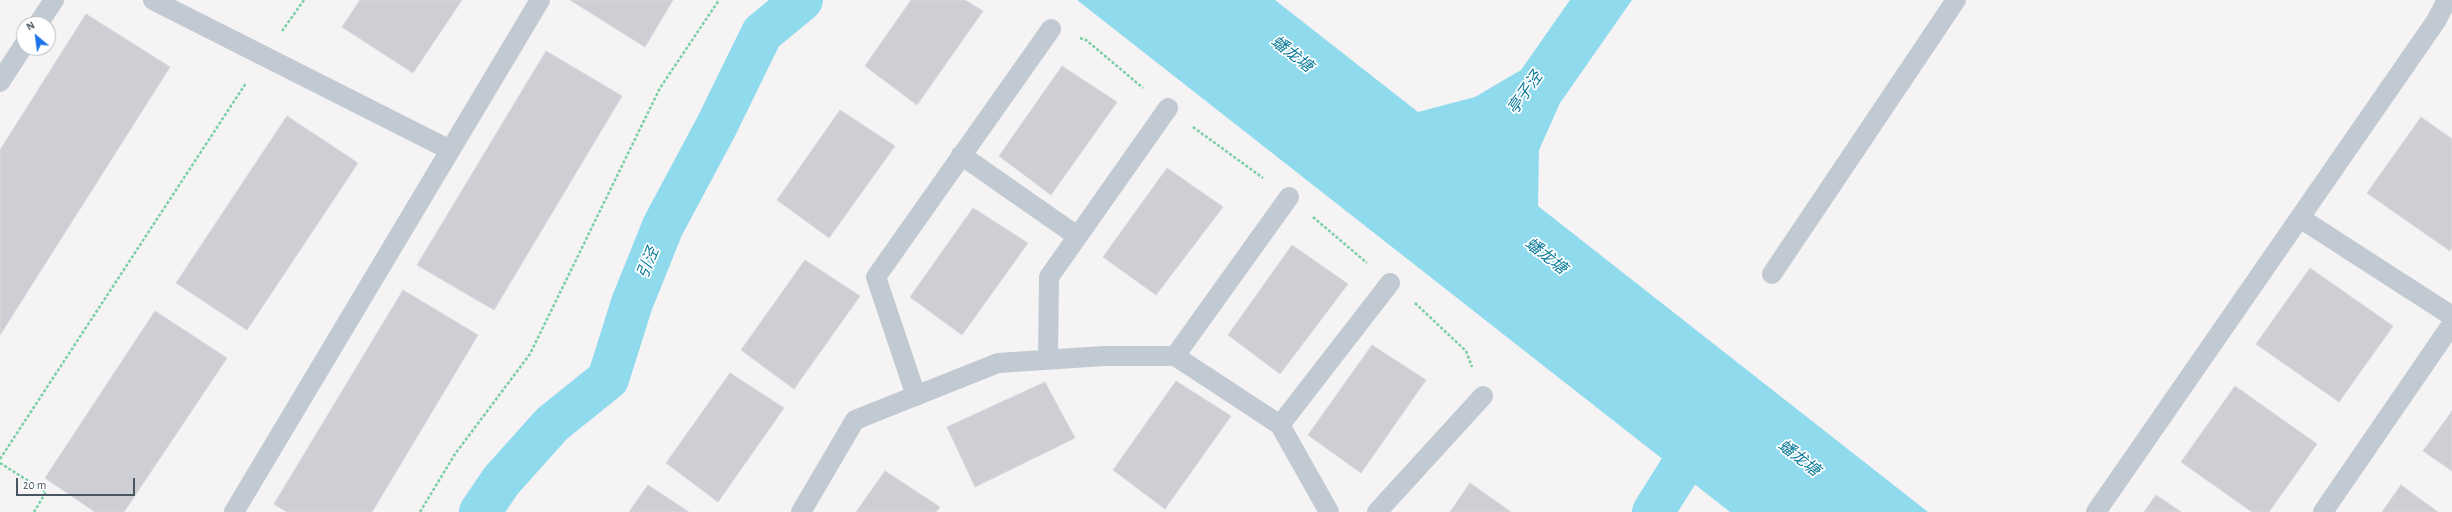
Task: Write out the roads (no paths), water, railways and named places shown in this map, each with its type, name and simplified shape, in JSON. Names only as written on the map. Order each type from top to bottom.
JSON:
[{"type":"lane","points":[[43,16],[54,0]]},
{"type":"lane","points":[[153,0],[450,150]]},
{"type":"lane","points":[[234,512],[540,0]]},
{"type":"lane","points":[[1772,274],[1956,0]]},
{"type":"lane","points":[[2096,512],[2436,21],[2448,0]]},
{"type":"lane","points":[[916,396],[876,277],[1051,29]]},
{"type":"lane","points":[[0,82],[17,56]]},
{"type":"lane","points":[[1048,359],[1049,277],[1168,108]]},
{"type":"lane","points":[[961,156],[1077,236]]},
{"type":"lane","points":[[1175,356],[1289,197]]},
{"type":"lane","points":[[2300,218],[2452,316]]},
{"type":"lane","points":[[1280,425],[1390,282]]},
{"type":"lane","points":[[2323,512],[2452,324]]},
{"type":"lane","points":[[801,512],[855,420],[998,362],[1104,356],[1175,356],[1280,425],[1329,512]]},
{"type":"lane","points":[[1378,512],[1482,396]]},
{"type":"water","points":[[1077,0],[1275,0],[1418,112],[1475,97],[1521,70],[1570,0],[1632,0],[1560,103],[1539,150],[1538,206],[1928,512],[1730,512]]},
{"type":"waterway","name":"引泾","points":[[480,512],[501,481],[552,424],[608,379],[632,303],[663,226],[716,127],[762,33],[802,0]]},
{"type":"waterway","points":[[1653,512],[1709,423]]},
{"type":"water label","name":"蟠龙塘","points":[[1292,54]]},
{"type":"water label","name":"亭子泾","points":[[1525,93]]},
{"type":"water label","name":"蟠龙塘","points":[[1546,256]]},
{"type":"water label","name":"蟠龙塘","points":[[1799,458]]}]
